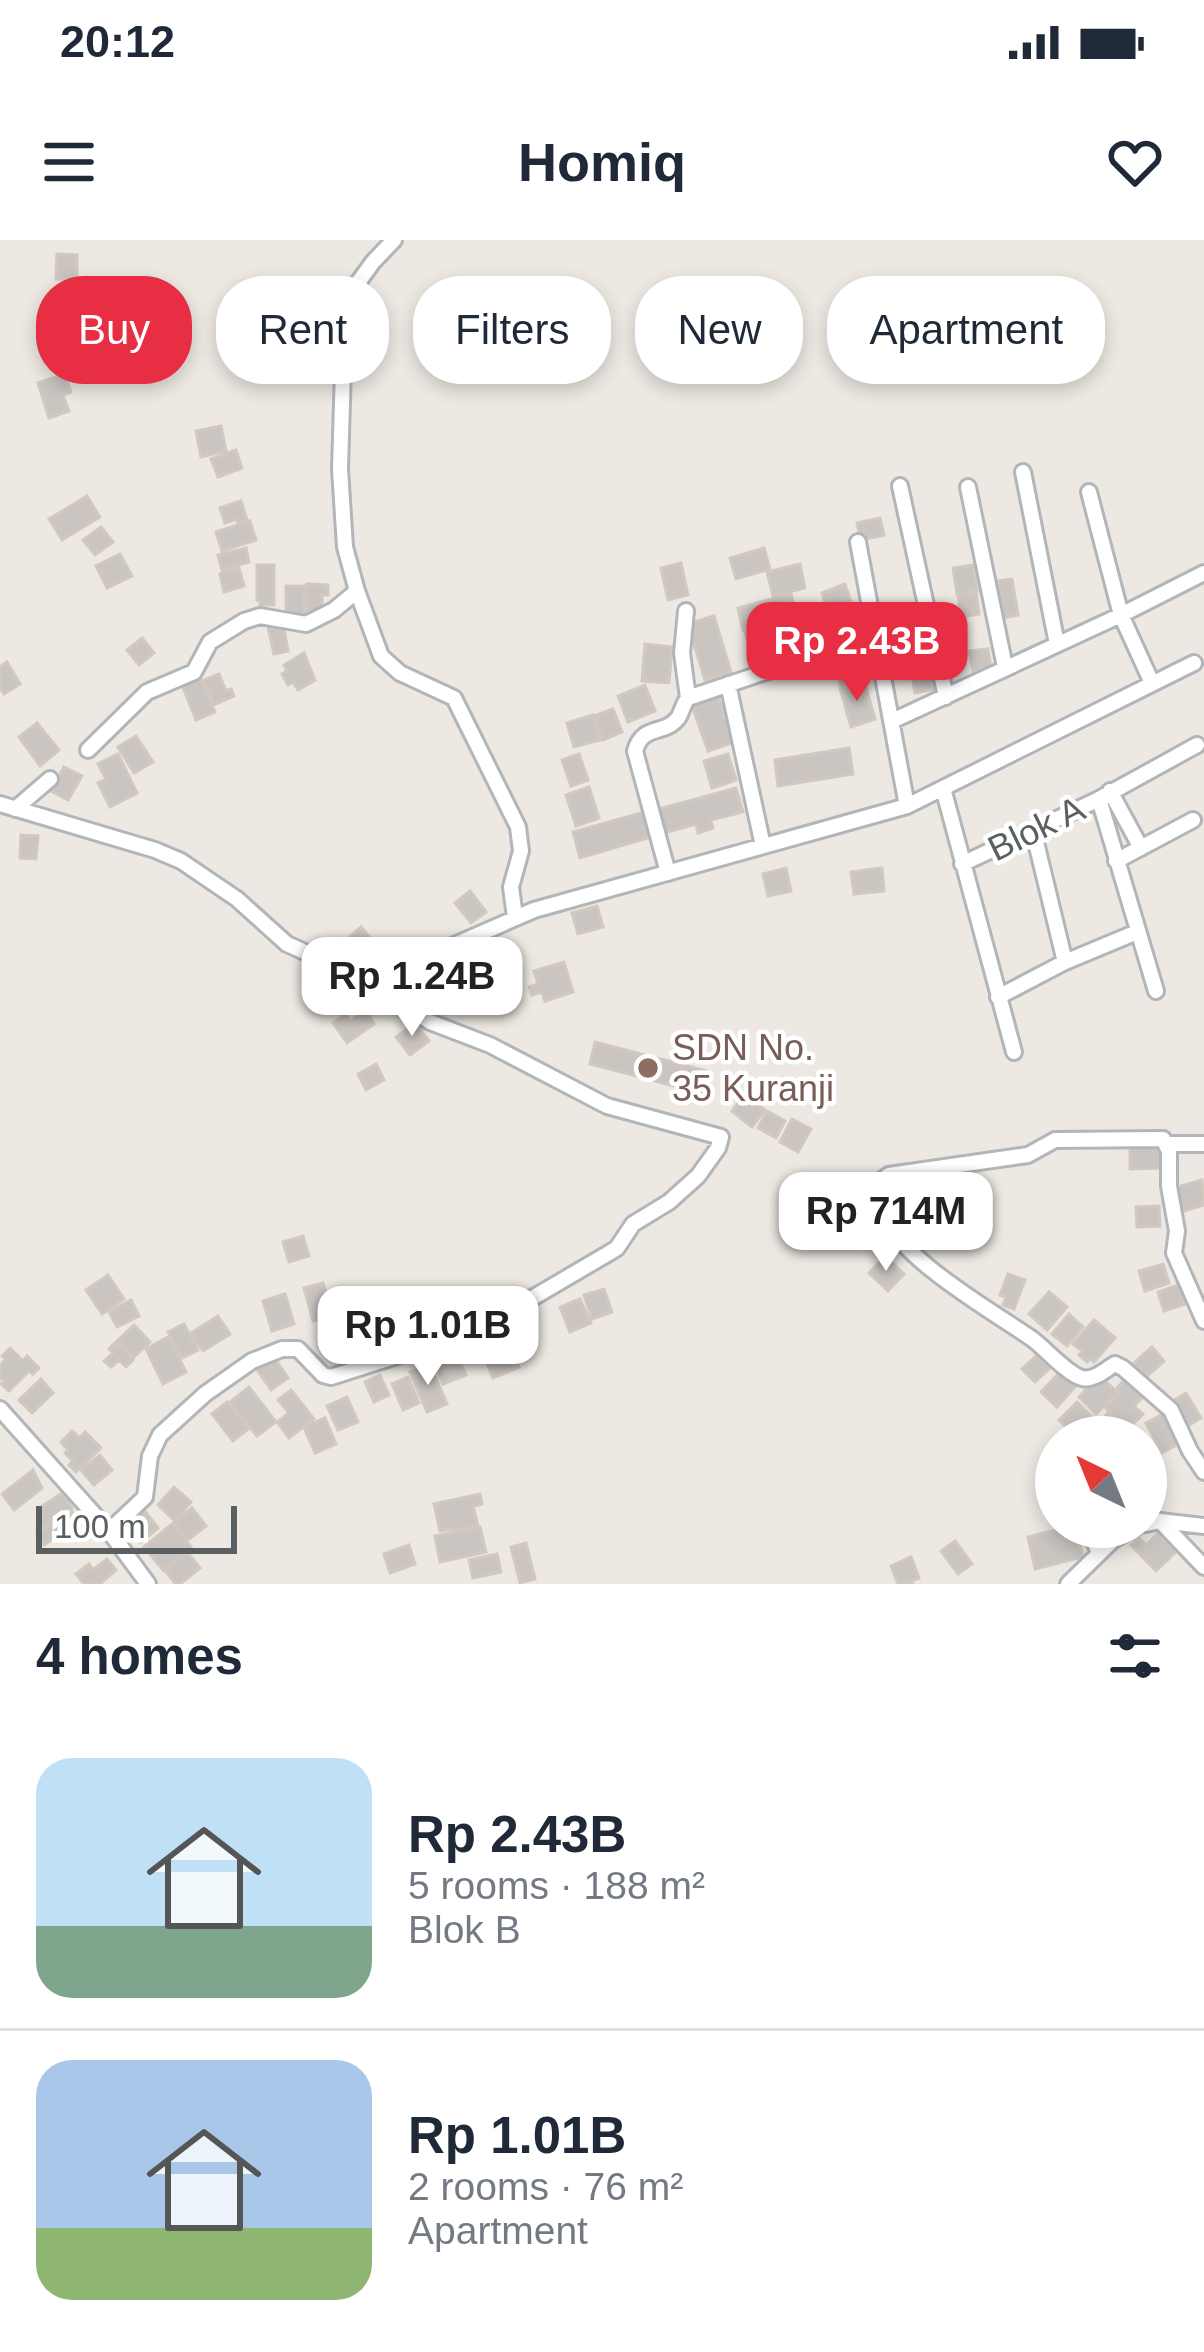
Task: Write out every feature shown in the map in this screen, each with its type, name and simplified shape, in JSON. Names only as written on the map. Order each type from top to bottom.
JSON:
[{"type":"street","points":[[394,240],[357,284],[347,331],[340,469],[345,547],[381,656],[400,673],[454,698],[518,827],[521,851],[511,886],[515,917]]},
{"type":"street","points":[[1023,472],[1057,644]]},
{"type":"street","points":[[901,486],[946,697]]},
{"type":"street","points":[[968,487],[1005,667]]},
{"type":"street","points":[[1089,492],[1121,615],[1152,683]]},
{"type":"street","points":[[858,542],[907,806]]},
{"type":"street","points":[[892,721],[1204,573]]},
{"type":"street","points":[[88,750],[147,692],[194,672],[215,638],[260,616],[306,624],[357,591]]},
{"type":"street","points":[[686,611],[682,653],[688,698]]},
{"type":"street","points":[[668,873],[635,752],[638,741],[678,718],[688,698],[816,655]]},
{"type":"street","points":[[382,990],[409,965],[565,899],[907,806],[1194,663]]},
{"type":"street","points":[[728,683],[763,846]]},
{"type":"street","name":"Blok A","points":[[962,864],[1197,745]]},
{"type":"street","points":[[8,807],[50,779]]},
{"type":"street","points":[[944,788],[1014,1052]]},
{"type":"street","points":[[1104,795],[1142,848]]},
{"type":"street","points":[[1104,795],[1116,861],[1156,991]]},
{"type":"street","points":[[8,807],[181,861],[237,898],[287,944],[382,990],[430,1022],[490,1045],[607,1106],[720,1136],[718,1148],[698,1176],[669,1202],[633,1224],[617,1247],[469,1334],[331,1377],[323,1375],[298,1349],[282,1349],[252,1361],[205,1394],[160,1436],[150,1456],[145,1497],[109,1531]]},
{"type":"street","points":[[1116,861],[1192,820]]},
{"type":"street","points":[[1034,830],[1065,962]]},
{"type":"street","points":[[998,997],[1137,932]]},
{"type":"street","points":[[1204,1144],[1168,1144],[1159,1138],[1055,1139],[1028,1155],[889,1175],[882,1180],[877,1198],[879,1208],[913,1252],[1079,1377],[1094,1377],[1115,1364],[1123,1368],[1171,1410],[1204,1472]]},
{"type":"street","points":[[1168,1144],[1177,1231],[1174,1253],[1204,1321]]},
{"type":"street","points":[[0,1409],[109,1531],[148,1584]]},
{"type":"street","points":[[1167,1523],[1204,1526]]},
{"type":"street","points":[[1167,1534],[1204,1567]]},
{"type":"street","points":[[1097,1548],[1099,1553]]},
{"type":"street","points":[[1074,1582],[1104,1548]]},
{"type":"building","points":[[57,254],[77,255],[77,276],[56,276]]},
{"type":"building","points":[[38,384],[68,384],[71,392],[63,395],[69,411],[49,418]]},
{"type":"building","points":[[221,426],[226,451],[201,457],[196,431]]},
{"type":"building","points":[[236,450],[242,468],[218,477],[211,459]]},
{"type":"building","points":[[87,496],[100,517],[62,540],[49,519]]},
{"type":"building","points":[[241,501],[247,520],[225,523],[220,508]]},
{"type":"building","points":[[880,518],[884,535],[861,540],[857,523]]},
{"type":"building","points":[[250,521],[256,540],[222,551],[216,532]]},
{"type":"building","points":[[101,527],[113,542],[95,555],[83,540]]},
{"type":"building","points":[[246,548],[249,562],[222,570],[218,555]]},
{"type":"building","points":[[764,548],[770,569],[736,579],[730,558]]},
{"type":"building","points":[[120,554],[132,576],[107,588],[96,566]]},
{"type":"building","points":[[681,563],[688,595],[668,600],[661,568]]},
{"type":"building","points":[[800,564],[805,588],[773,596],[767,572]]},
{"type":"building","points":[[257,565],[274,565],[274,605],[260,605],[257,600]]},
{"type":"building","points":[[973,565],[977,591],[957,594],[953,568]]},
{"type":"building","points":[[239,568],[244,586],[224,592],[220,574]]},
{"type":"building","points":[[1012,579],[1018,615],[1003,618],[998,581]]},
{"type":"building","points":[[307,584],[328,585],[328,595],[322,595],[322,612],[306,612]]},
{"type":"building","points":[[845,584],[860,628],[836,636],[822,593]]},
{"type":"building","points":[[286,586],[304,586],[304,617],[286,617]]},
{"type":"building","points":[[976,592],[979,614],[961,617],[958,595]]},
{"type":"building","points":[[791,594],[796,616],[743,630],[738,608]]},
{"type":"building","points":[[714,616],[731,672],[705,680],[688,624]]},
{"type":"building","points":[[802,616],[809,642],[752,658],[745,632]]},
{"type":"building","points":[[283,624],[288,651],[274,654],[268,627]]},
{"type":"building","points":[[142,638],[154,653],[139,665],[127,650]]},
{"type":"building","points":[[903,641],[909,668],[886,673],[880,646]]},
{"type":"building","points":[[645,644],[672,647],[669,683],[642,681]]},
{"type":"building","points":[[855,645],[864,679],[841,686],[831,652]]},
{"type":"building","points":[[988,649],[991,668],[973,671],[969,651]]},
{"type":"building","points":[[304,653],[315,680],[298,690],[282,674],[287,671],[284,665]]},
{"type":"building","points":[[7,662],[20,684],[4,694],[0,667]]},
{"type":"building","points":[[930,671],[934,689],[915,693],[912,675]]},
{"type":"building","points":[[219,674],[226,691],[231,689],[234,696],[214,705],[204,680]]},
{"type":"building","points":[[200,678],[215,712],[196,720],[182,685]]},
{"type":"building","points":[[864,681],[875,719],[851,727],[840,688]]},
{"type":"building","points":[[645,685],[655,711],[628,722],[618,696]]},
{"type":"building","points":[[716,691],[734,742],[708,751],[690,700]]},
{"type":"building","points":[[613,709],[622,732],[603,740],[594,716]]},
{"type":"building","points":[[593,715],[600,740],[574,747],[567,723]]},
{"type":"building","points":[[37,723],[59,750],[40,766],[19,737]]},
{"type":"building","points":[[136,736],[153,762],[134,773],[118,747]]},
{"type":"building","points":[[849,748],[853,774],[778,786],[775,760]]},
{"type":"building","points":[[118,754],[137,793],[110,807],[98,783],[106,779],[98,764]]},
{"type":"building","points":[[579,754],[588,780],[571,786],[562,760]]},
{"type":"building","points":[[728,754],[736,780],[712,788],[704,761]]},
{"type":"building","points":[[64,767],[82,776],[68,800],[51,791]]},
{"type":"building","points":[[589,787],[599,818],[576,826],[566,795]]},
{"type":"building","points":[[736,788],[743,812],[711,820],[713,828],[698,833],[696,824],[661,834],[655,810]]},
{"type":"building","points":[[644,812],[651,837],[580,858],[573,832]]},
{"type":"building","points":[[21,835],[38,836],[36,859],[20,858]]},
{"type":"building","points":[[786,868],[791,891],[768,896],[763,874]]},
{"type":"building","points":[[882,868],[884,891],[854,894],[851,872]]},
{"type":"building","points":[[470,891],[486,912],[471,923],[455,903]]},
{"type":"building","points":[[597,906],[603,927],[578,934],[572,913]]},
{"type":"building","points":[[361,927],[377,946],[357,962],[342,944]]},
{"type":"building","points":[[478,948],[485,963],[460,976],[453,962]]},
{"type":"building","points":[[564,962],[573,992],[545,1001],[542,992],[532,995],[529,987],[538,984],[534,971]]},
{"type":"building","points":[[340,972],[354,992],[332,1006],[326,996],[321,1000],[318,995],[325,990],[321,984]]},
{"type":"building","points":[[366,1011],[374,1024],[347,1043],[333,1023],[346,1014],[350,1021]]},
{"type":"building","points":[[415,1023],[429,1041],[410,1055],[396,1037]]},
{"type":"building","name":"SDN No. 35 Kuranji","points":[[595,1042],[707,1071],[701,1093],[590,1064]]},
{"type":"building","points":[[376,1064],[384,1080],[366,1090],[358,1074]]},
{"type":"building","points":[[745,1094],[765,1110],[752,1127],[732,1111]]},
{"type":"building","points":[[767,1111],[785,1121],[776,1138],[758,1128]]},
{"type":"building","points":[[792,1119],[811,1129],[798,1152],[780,1142]]},
{"type":"building","points":[[1160,1142],[1161,1168],[1130,1169],[1130,1143]]},
{"type":"building","points":[[1202,1180],[1204,1205],[1181,1212],[1174,1188]]},
{"type":"building","points":[[1159,1206],[1160,1226],[1137,1227],[1136,1207]]},
{"type":"building","points":[[918,1215],[937,1221],[929,1244],[911,1238]]},
{"type":"building","points":[[303,1236],[309,1256],[289,1262],[283,1242]]},
{"type":"building","points":[[885,1256],[904,1274],[888,1291],[869,1273]]},
{"type":"building","points":[[1163,1264],[1169,1283],[1145,1291],[1139,1271]]},
{"type":"building","points":[[1008,1274],[1025,1280],[1014,1309],[1003,1305],[1006,1297],[1000,1295]]},
{"type":"building","points":[[108,1275],[124,1299],[102,1314],[86,1290]]},
{"type":"building","points":[[323,1283],[332,1317],[313,1321],[304,1288]]},
{"type":"building","points":[[1179,1285],[1185,1304],[1164,1311],[1158,1292]]},
{"type":"building","points":[[604,1289],[612,1312],[592,1319],[584,1295]]},
{"type":"building","points":[[1049,1292],[1067,1307],[1047,1330],[1029,1314]]},
{"type":"building","points":[[285,1294],[294,1324],[272,1331],[263,1301]]},
{"type":"building","points":[[461,1298],[461,1313],[453,1314],[453,1320],[440,1321],[440,1314],[434,1315],[433,1300]]},
{"type":"building","points":[[580,1299],[591,1323],[570,1332],[560,1307]]},
{"type":"building","points":[[131,1300],[139,1316],[117,1327],[109,1312]]},
{"type":"building","points":[[1069,1314],[1083,1327],[1067,1346],[1052,1334]]},
{"type":"building","points":[[218,1316],[230,1334],[203,1351],[191,1333]]},
{"type":"building","points":[[1094,1320],[1115,1338],[1094,1362],[1087,1362],[1073,1344]]},
{"type":"building","points":[[184,1324],[198,1350],[182,1358],[168,1332]]},
{"type":"building","points":[[134,1325],[150,1342],[134,1357],[118,1340]]},
{"type":"building","points":[[168,1337],[186,1372],[163,1384],[146,1349]]},
{"type":"building","points":[[507,1338],[519,1367],[493,1378],[481,1349]]},
{"type":"building","points":[[116,1342],[133,1360],[126,1367],[119,1360],[111,1367],[104,1361]]},
{"type":"building","points":[[1152,1347],[1164,1361],[1146,1377],[1134,1363]]},
{"type":"building","points":[[10,1348],[39,1368],[33,1374],[29,1371],[9,1391],[1,1384],[0,1365]]},
{"type":"building","points":[[1037,1355],[1050,1368],[1035,1382],[1022,1369]]},
{"type":"building","points":[[273,1356],[288,1378],[271,1390],[256,1368]]},
{"type":"building","points":[[457,1356],[466,1375],[443,1384],[435,1365]]},
{"type":"building","points":[[430,1364],[447,1404],[427,1412],[410,1372]]},
{"type":"building","points":[[1059,1373],[1075,1387],[1057,1407],[1041,1392]]},
{"type":"building","points":[[380,1375],[389,1395],[374,1402],[365,1382]]},
{"type":"building","points":[[1099,1375],[1117,1392],[1096,1414],[1079,1397]]},
{"type":"building","points":[[408,1377],[419,1403],[403,1410],[392,1384]]},
{"type":"building","points":[[1126,1378],[1144,1396],[1134,1406],[1141,1416],[1114,1416],[1105,1407],[1120,1392],[1117,1388]]},
{"type":"building","points":[[41,1379],[53,1393],[32,1413],[19,1400]]},
{"type":"building","points":[[249,1387],[276,1422],[257,1436],[230,1402]]},
{"type":"building","points":[[291,1390],[314,1419],[289,1438],[277,1422],[289,1413],[278,1400]]},
{"type":"building","points":[[1186,1393],[1201,1418],[1186,1427],[1171,1402]]},
{"type":"building","points":[[347,1397],[358,1422],[338,1430],[327,1406]]},
{"type":"building","points":[[227,1402],[248,1429],[233,1441],[212,1414]]},
{"type":"building","points":[[1077,1402],[1092,1416],[1063,1416]]},
{"type":"building","points":[[325,1418],[336,1444],[315,1453],[304,1427]]},
{"type":"building","points":[[1167,1422],[1178,1444],[1167,1450]]},
{"type":"building","points":[[72,1431],[80,1438],[85,1432],[101,1448],[76,1472],[61,1442]]},
{"type":"building","points":[[100,1455],[112,1470],[94,1485],[81,1470]]},
{"type":"building","points":[[33,1470],[42,1488],[14,1510],[2,1494]]},
{"type":"building","points":[[174,1487],[191,1502],[175,1521],[158,1505]]},
{"type":"building","points":[[62,1493],[72,1508],[43,1528],[38,1509]]},
{"type":"building","points":[[480,1494],[482,1504],[473,1506],[478,1526],[440,1531],[434,1504]]},
{"type":"building","points":[[192,1508],[206,1526],[188,1540],[174,1523]]},
{"type":"building","points":[[71,1510],[79,1521],[44,1545],[37,1534]]},
{"type":"building","points":[[144,1510],[158,1528],[141,1542],[127,1524]]},
{"type":"building","points":[[172,1524],[191,1547],[163,1570],[144,1547]]},
{"type":"building","points":[[480,1527],[486,1552],[440,1562],[435,1536]]},
{"type":"building","points":[[1035,1535],[1035,1548],[1081,1548],[1083,1557],[1035,1569],[1028,1537]]},
{"type":"building","points":[[955,1541],[972,1564],[958,1574],[941,1551]]},
{"type":"building","points":[[1167,1542],[1176,1552],[1156,1571],[1134,1548],[1167,1548]]},
{"type":"building","points":[[526,1543],[535,1579],[520,1583],[511,1547]]},
{"type":"building","points":[[409,1545],[415,1564],[390,1573],[384,1554]]},
{"type":"building","points":[[187,1552],[200,1568],[176,1584],[165,1571]]},
{"type":"building","points":[[497,1554],[501,1572],[473,1578],[469,1560]]},
{"type":"building","points":[[911,1557],[919,1578],[913,1584],[898,1584],[891,1566]]},
{"type":"building","points":[[107,1559],[116,1570],[100,1584],[84,1584],[76,1574],[89,1564],[93,1570]]},
{"type":"place","name":"SDN No. 35 Kuranji","points":[[648,1068]]}]
